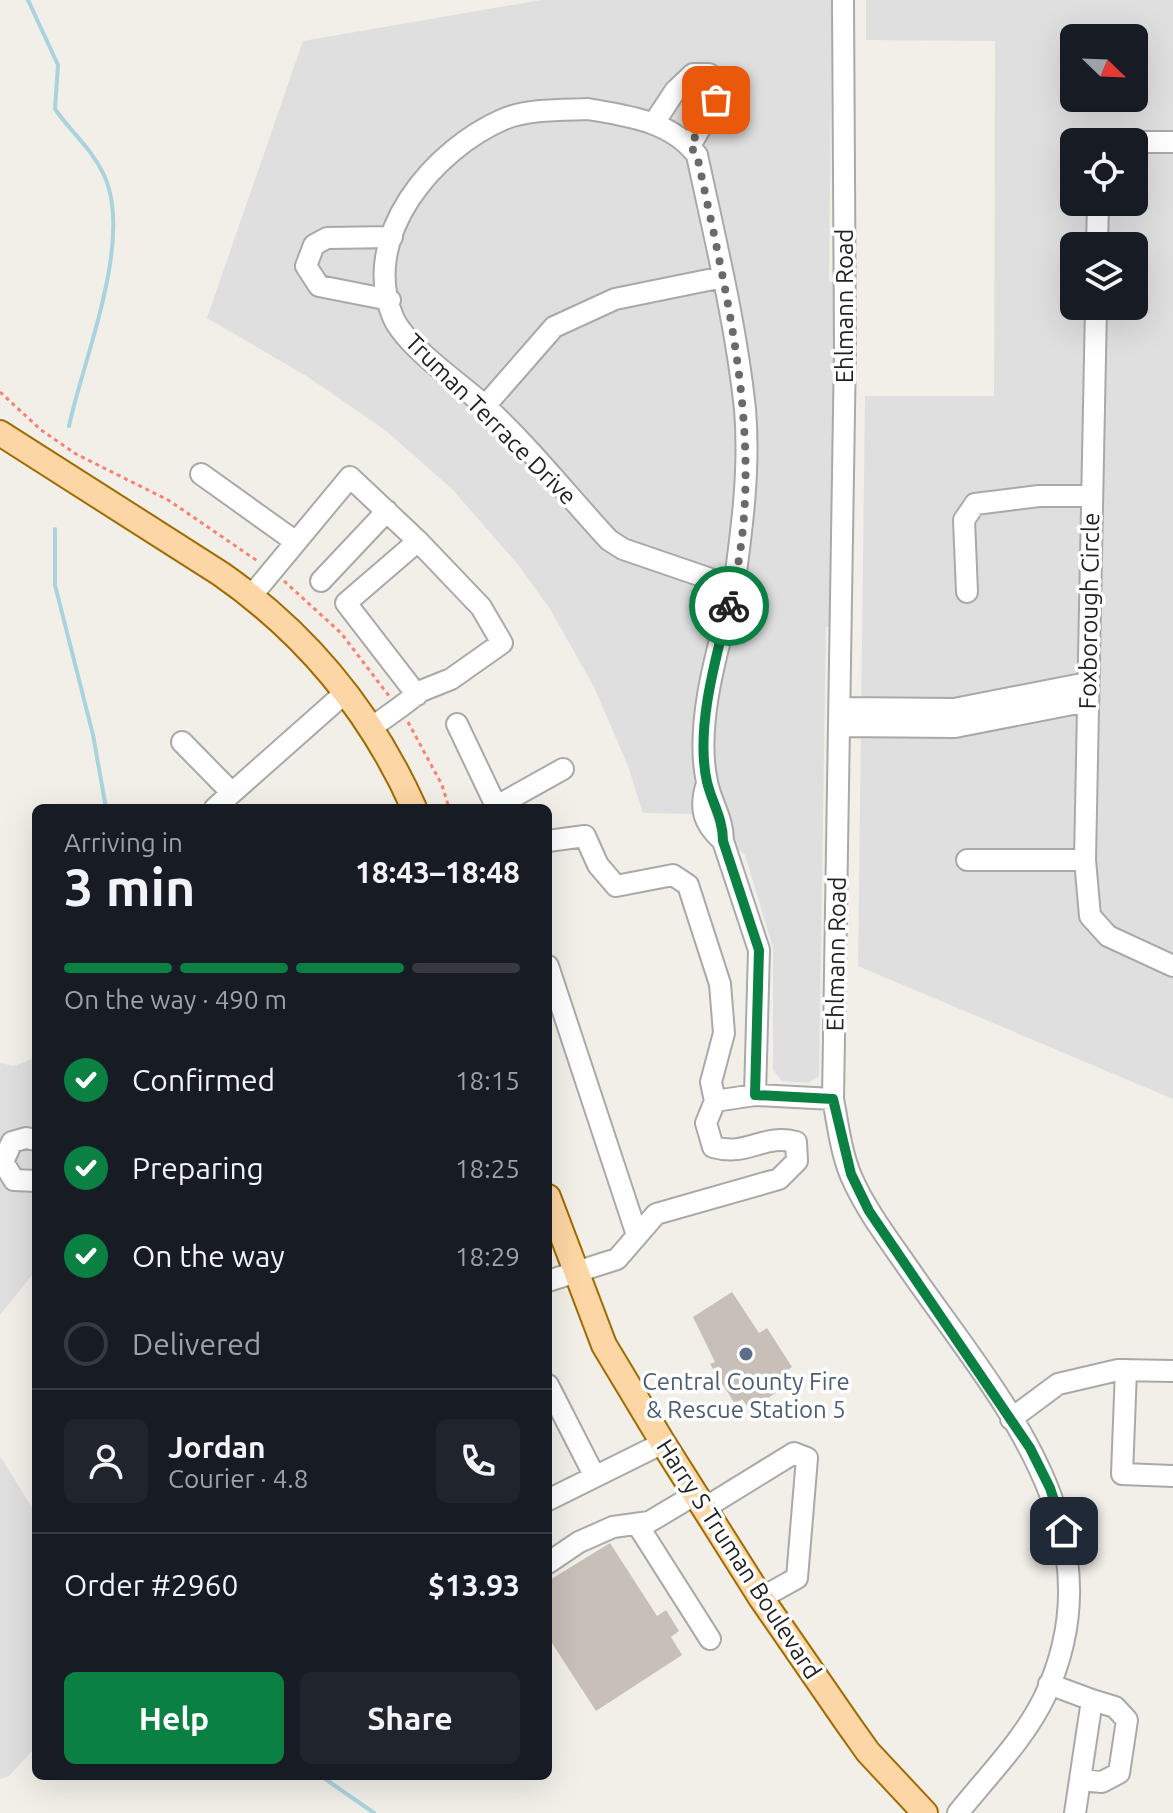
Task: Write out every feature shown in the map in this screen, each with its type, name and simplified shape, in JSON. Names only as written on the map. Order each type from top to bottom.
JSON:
[{"type":"main road","points":[[0,433],[252,595],[306,644],[346,692],[372,727],[412,804]]},
{"type":"main road","name":"Harry S Truman Boulevard","points":[[552,1208],[604,1345],[663,1443],[761,1598],[868,1752],[925,1813]]},
{"type":"street","name":"Ehlmann Road","points":[[843,0],[845,349],[842,717],[833,1099],[851,1174],[869,1211],[1011,1419],[1050,1488],[1064,1531],[1069,1575],[1065,1622],[1049,1684],[1020,1737],[958,1813]]},
{"type":"street","points":[[654,123],[693,74],[709,74],[719,84],[716,100],[690,146],[697,155],[723,277],[745,410],[746,503],[734,587],[705,706],[707,783],[723,824],[723,841],[759,950],[755,1095]]},
{"type":"street","name":"Truman Terrace Drive","points":[[690,146],[654,123],[588,109],[506,118],[457,144],[422,178],[392,237],[384,267],[393,318],[431,361],[485,406],[609,540],[623,549],[734,587]]},
{"type":"street","points":[[1148,142],[1173,142]]},
{"type":"street","points":[[390,300],[319,286],[306,266],[314,245],[327,238],[392,237]]},
{"type":"street","points":[[485,406],[554,327],[615,299],[723,277]]},
{"type":"street","name":"Foxborough Circle","points":[[1096,320],[1085,860],[1090,916],[1108,936],[1173,966]]},
{"type":"street","points":[[201,474],[296,542]]},
{"type":"street","points":[[252,595],[350,477],[418,541],[481,607],[502,643],[451,679],[417,695],[372,727]]},
{"type":"street","points":[[967,592],[964,520],[975,504],[1039,496],[1092,496]]},
{"type":"street","points":[[321,581],[387,511]]},
{"type":"street","points":[[417,695],[346,603],[418,541]]},
{"type":"street","points":[[220,804],[346,692]]},
{"type":"street","points":[[842,717],[954,709],[1088,692]]},
{"type":"street","points":[[457,724],[496,804]]},
{"type":"street","points":[[182,742],[232,793]]},
{"type":"street","points":[[502,804],[563,769]]},
{"type":"street","points":[[552,840],[585,836],[598,865],[616,886],[673,875],[688,885],[720,984],[724,1033],[711,1082],[715,1101],[706,1123],[713,1147],[732,1152],[780,1137],[796,1142],[797,1161],[779,1179],[656,1214],[617,1259],[552,1280]]},
{"type":"street","points":[[967,860],[1085,860]]},
{"type":"street","points":[[552,978],[637,1235]]},
{"type":"street","points":[[715,1101],[755,1095],[833,1099]]},
{"type":"street","points":[[32,1140],[19,1139],[7,1147],[3,1162],[5,1184],[32,1182]]},
{"type":"street","points":[[1011,1419],[1058,1384],[1126,1370],[1173,1371]]},
{"type":"street","points":[[1126,1370],[1122,1474],[1173,1476]]},
{"type":"street","points":[[552,1393],[594,1475]]},
{"type":"street","points":[[552,1498],[663,1443]]},
{"type":"street","points":[[552,1560],[579,1542],[613,1527],[649,1522],[700,1501],[794,1453],[807,1458],[797,1578],[761,1598]]},
{"type":"street","points":[[637,1524],[710,1639]]},
{"type":"street","points":[[1049,1684],[1115,1707],[1127,1720],[1119,1773],[1102,1782],[1080,1780]]},
{"type":"street","points":[[1075,1813],[1092,1700]]},
{"type":"street","points":[[900,1788],[906,1813]]},
{"type":"shaded area","points":[[541,0],[832,0],[829,282],[836,283],[833,626],[826,627],[819,1076],[808,1083],[782,1081],[773,1070],[773,948],[745,855],[697,814],[643,813],[628,766],[594,687],[550,609],[520,567],[453,490],[385,430],[308,377],[207,318],[303,41]]},
{"type":"shaded area","points":[[866,0],[1173,0],[1173,1099],[858,966],[865,396],[994,396],[995,41],[866,40]]},
{"type":"shaded area","points":[[32,1059],[32,1275],[0,1315],[0,1063],[14,1066]]},
{"type":"shaded area","points":[[0,1456],[32,1508],[32,1751],[9,1776],[0,1779]]},
{"type":"building","name":"Central County Fire & Rescue Station 5","points":[[732,1292],[759,1333],[767,1328],[792,1367],[785,1372],[792,1382],[750,1410],[742,1399],[735,1404],[710,1364],[715,1362],[693,1317]]},
{"type":"building","points":[[610,1543],[657,1616],[666,1610],[679,1631],[671,1637],[682,1655],[596,1711],[552,1643],[552,1579]]},
{"type":"waterway","points":[[28,0],[58,65],[55,109],[98,164],[111,199],[113,230],[104,297],[69,426]]},
{"type":"waterway","points":[[55,529],[55,585],[93,735],[105,804]]},
{"type":"waterway","points":[[327,1780],[374,1813]]},
{"type":"way so far","points":[[716,100],[690,146],[697,155],[723,277],[745,410],[746,503],[729,606]]},
{"type":"place","name":"Central County Fire & Rescue Station 5","points":[[746,1354]]},
{"type":"route","points":[[729,606],[705,706],[707,783],[715,798],[723,824],[723,841],[759,950],[755,1095],[833,1099],[841,1144],[869,1211],[1030,1448],[1050,1488],[1064,1531]]}]
